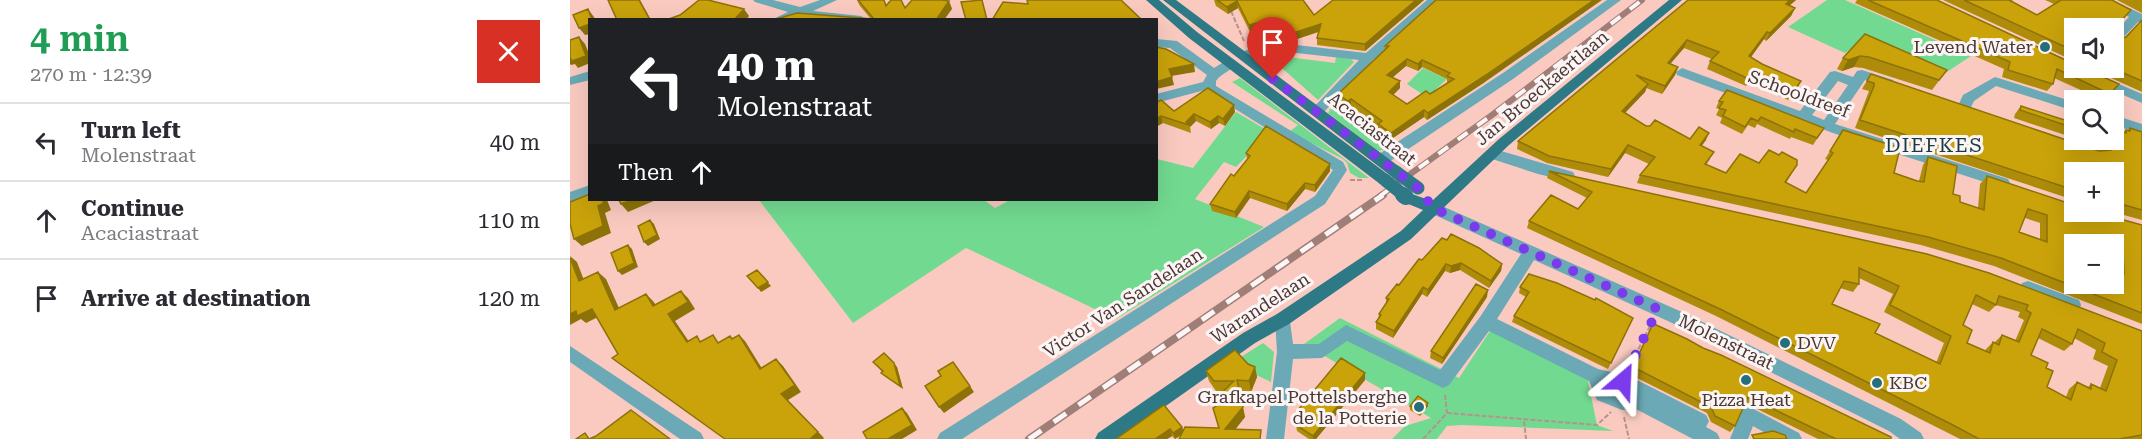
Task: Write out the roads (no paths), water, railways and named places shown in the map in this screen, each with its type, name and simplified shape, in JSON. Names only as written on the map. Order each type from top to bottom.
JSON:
[{"type":"main road","name":"Acaciastraat","points":[[1152,0],[1193,35],[1237,60]]},
{"type":"main road","name":"Acaciastraat","points":[[1169,0],[1237,60],[1310,114],[1388,177],[1433,208]]},
{"type":"main road","name":"Jan Broeckaertlaan","points":[[1433,208],[1494,154],[1504,142],[1676,0]]},
{"type":"main road","name":"Acaciastraat","points":[[1310,114],[1381,160],[1388,177]]},
{"type":"main road","name":"Warandelaan","points":[[1104,439],[1249,338],[1283,320],[1406,235],[1433,208]]},
{"type":"street","points":[[759,0],[801,12],[846,18]]},
{"type":"street","points":[[783,18],[831,0]]},
{"type":"street","points":[[1310,114],[1369,57],[1434,0]]},
{"type":"street","points":[[1381,160],[1508,76],[1616,0]]},
{"type":"street","points":[[2103,0],[2132,14]]},
{"type":"street","points":[[1158,43],[1173,44],[1193,35]]},
{"type":"street","points":[[1173,44],[1212,80]]},
{"type":"street","points":[[1158,98],[1212,80],[1237,60],[1269,45],[1369,57]]},
{"type":"street","name":"Schooldreef","points":[[1682,72],[1827,126],[2018,188]]},
{"type":"street","points":[[1827,126],[1862,74],[1896,85]]},
{"type":"street","points":[[1803,117],[1835,75],[1856,83]]},
{"type":"street","points":[[570,81],[588,76]]},
{"type":"street","points":[[2096,78],[2142,99]]},
{"type":"street","name":"Victor Van Sandelaan","points":[[946,439],[1320,200],[1340,170],[1338,166],[1271,126],[1212,80]]},
{"type":"street","points":[[1964,108],[1968,98],[1995,81],[2064,104]]},
{"type":"street","points":[[2124,123],[2142,129]]},
{"type":"street","points":[[1494,154],[1538,169],[1581,179]]},
{"type":"street","points":[[570,198],[588,191]]},
{"type":"street","name":"Molenstraat","points":[[1433,208],[1658,309],[1895,425],[1915,439]]},
{"type":"street","points":[[1285,352],[1322,351],[1346,332],[1443,380],[1486,322],[1532,252]]},
{"type":"street","points":[[2009,281],[2092,313]]},
{"type":"street","points":[[1275,439],[1285,352],[1283,320]]},
{"type":"street","points":[[1486,322],[1596,376],[1623,381],[1708,431]]},
{"type":"street","points":[[570,353],[695,439]]},
{"type":"street","points":[[1596,376],[1602,394],[1622,402],[1638,401],[1708,431]]},
{"type":"street","points":[[1738,439],[1748,414],[1793,439]]},
{"type":"railway","points":[[1380,196],[1492,115],[1642,0]]},
{"type":"railway","points":[[1029,439],[1383,195]]},
{"type":"place","name":"Levend Water","points":[[2045,47]]},
{"type":"place","name":"DVV","points":[[1785,343]]},
{"type":"place","name":"Pizza Heat","points":[[1746,380]]},
{"type":"place","name":"KBC","points":[[1877,383]]},
{"type":"place","name":"Grafkapel Pottelsberghe de la Potterie","points":[[1419,407]]},
{"type":"district","name":"DIEFKES","points":[[1934,145]]}]
